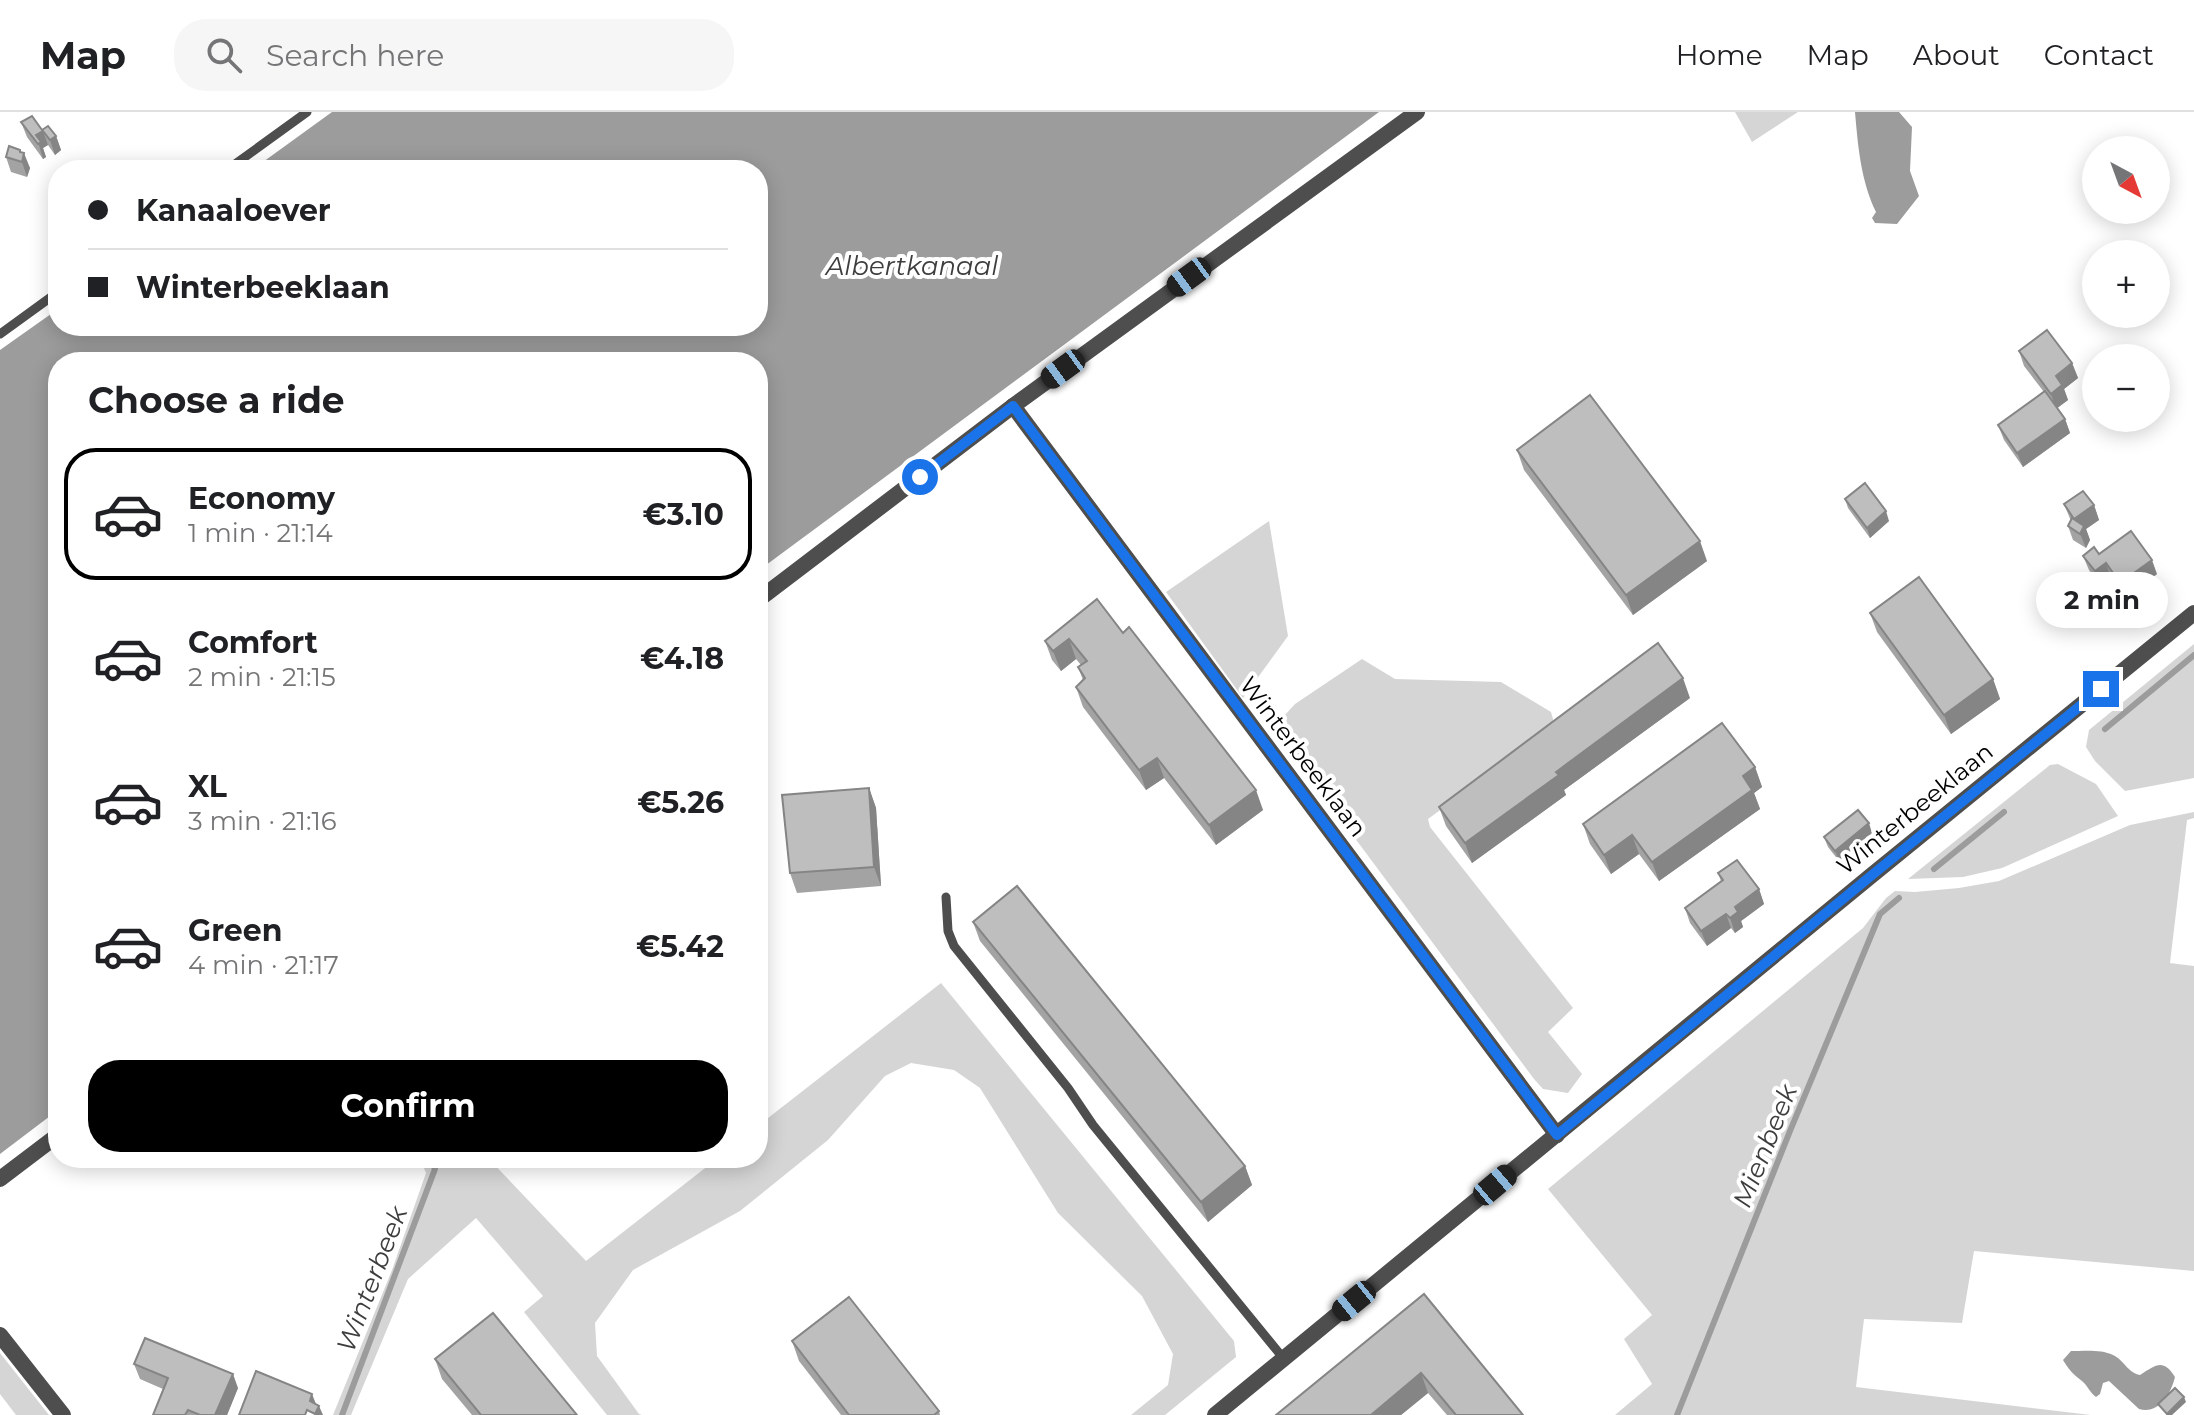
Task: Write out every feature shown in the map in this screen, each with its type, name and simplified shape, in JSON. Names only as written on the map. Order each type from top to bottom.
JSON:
[{"type":"street","points":[[768,592],[1013,406],[1417,112]]},
{"type":"street","name":"Winterbeeklaan","points":[[1013,406],[1557,1135]]},
{"type":"street","name":"Winterbeeklaan","points":[[1215,1415],[2194,613]]},
{"type":"street","points":[[0,1179],[48,1143]]},
{"type":"street","points":[[0,1335],[63,1415]]},
{"type":"lane","points":[[241,160],[307,112]]},
{"type":"lane","points":[[0,334],[48,299]]},
{"type":"lane","points":[[946,897],[948,931],[954,946],[1068,1088],[1093,1125],[1284,1359]]},
{"type":"shaded area","points":[[1735,112],[1798,112],[1752,142]]},
{"type":"shaded area","points":[[1269,521],[1288,636],[1243,698],[1166,592]]},
{"type":"shaded area","points":[[2194,644],[2194,778],[2125,791],[2095,761],[2086,747],[2089,730]]},
{"type":"shaded area","points":[[1362,659],[1395,679],[1501,682],[1551,712],[1555,726],[1428,819],[1430,827],[1573,1008],[1548,1032],[1582,1074],[1568,1093],[1543,1089],[1534,1079],[1273,728],[1295,704]]},
{"type":"shaded area","points":[[2058,764],[2096,784],[2118,816],[2002,868],[1963,877],[1908,879],[2050,765]]},
{"type":"shaded area","points":[[2194,812],[2194,818],[2187,820],[2170,963],[2194,966],[2194,1271],[1974,1251],[1962,1323],[1864,1319],[1856,1387],[2091,1415],[1615,1415],[1652,1384],[1624,1339],[1652,1315],[1548,1189],[1863,928],[1895,891],[1959,888],[1999,881],[2130,825]]},
{"type":"shaded area","points":[[941,983],[1234,1341],[1236,1357],[1165,1415],[1131,1415],[1168,1385],[1173,1354],[1142,1296],[1058,1213],[980,1088],[954,1070],[911,1063],[885,1076],[828,1140],[740,1211],[633,1270],[595,1323],[597,1356],[642,1415],[607,1415],[524,1312],[543,1296],[476,1218],[408,1279],[351,1415],[333,1415],[392,1270],[426,1173],[424,1168],[498,1168],[586,1261],[705,1168],[768,1168],[768,1118]]},
{"type":"shaded area","points":[[0,1353],[49,1415],[16,1415],[0,1394]]},
{"type":"water","name":"Albertkanaal","points":[[332,112],[1379,112],[768,564],[768,352],[48,352],[48,1118],[0,1154],[0,350],[48,316],[48,336],[768,336],[768,160],[266,160]]},
{"type":"water","points":[[1855,112],[1899,112],[1912,127],[1910,171],[1919,196],[1897,224],[1875,223],[1872,218],[1876,212],[1864,176]]},
{"type":"water","points":[[2071,1351],[2108,1353],[2140,1375],[2163,1365],[2175,1377],[2163,1402],[2152,1409],[2139,1409],[2109,1381],[2103,1383],[2096,1397],[2063,1360]]},
{"type":"building","points":[[32,116],[42,130],[48,126],[56,136],[50,140],[43,131],[36,135],[41,142],[38,144],[21,122]]},
{"type":"building","points":[[9,146],[24,153],[22,162],[6,157]]},
{"type":"building","points":[[2047,330],[2072,363],[2056,376],[2062,385],[2051,394],[2019,351]]},
{"type":"building","points":[[2045,391],[2065,419],[2017,453],[1998,425]]},
{"type":"building","points":[[1590,395],[1700,541],[1626,595],[1517,450]]},
{"type":"building","points":[[1865,483],[1886,511],[1867,528],[1845,499]]},
{"type":"building","points":[[2083,491],[2094,505],[2074,519],[2064,504]]},
{"type":"building","points":[[2072,518],[2084,526],[2080,534],[2068,526]]},
{"type":"building","points":[[2131,531],[2152,560],[2120,583],[2106,563],[2095,571],[2083,556],[2094,547],[2099,554]]},
{"type":"building","points":[[1919,577],[1993,679],[1944,715],[1870,613]]},
{"type":"building","points":[[1097,599],[1123,633],[1129,627],[1256,790],[1209,825],[1157,758],[1139,770],[1076,687],[1085,678],[1078,667],[1087,661],[1069,639],[1053,651],[1045,641]]},
{"type":"building","points":[[1658,643],[1683,678],[1556,772],[1559,775],[1465,843],[1439,807]]},
{"type":"building","points":[[1722,723],[1755,767],[1743,776],[1752,790],[1652,862],[1632,835],[1604,855],[1583,824]]},
{"type":"building","points":[[869,788],[874,867],[790,873],[782,795]]},
{"type":"building","points":[[1858,810],[1869,823],[1835,851],[1824,837]]},
{"type":"building","points":[[1737,860],[1759,889],[1735,907],[1738,912],[1730,918],[1726,914],[1701,931],[1685,908],[1723,880],[1718,873]]},
{"type":"building","points":[[1017,886],[1245,1166],[1201,1202],[973,922]]},
{"type":"building","points":[[1424,1294],[1523,1415],[1456,1415],[1421,1373],[1371,1415],[1276,1415]]},
{"type":"building","points":[[849,1297],[939,1411],[934,1415],[849,1415],[792,1341]]},
{"type":"building","points":[[493,1313],[577,1415],[481,1415],[435,1359]]},
{"type":"building","points":[[145,1338],[233,1374],[215,1415],[200,1415],[188,1410],[185,1415],[153,1415],[168,1378],[134,1364]]},
{"type":"building","points":[[256,1371],[312,1394],[310,1401],[319,1406],[315,1414],[307,1410],[305,1415],[239,1415]]},
{"type":"building","points":[[2175,1388],[2184,1397],[2167,1414],[2158,1404]]},
{"type":"waterway","name":"Mienbeek","points":[[2105,729],[2194,655]]},
{"type":"waterway","name":"Mienbeek","points":[[1934,869],[2004,812]]},
{"type":"waterway","name":"Mienbeek","points":[[1677,1415],[1880,914],[1899,898]]},
{"type":"waterway","name":"Winterbeek","points":[[342,1415],[435,1168]]},
{"type":"route","points":[[920,477],[1013,406],[1557,1135],[2101,689]]}]
